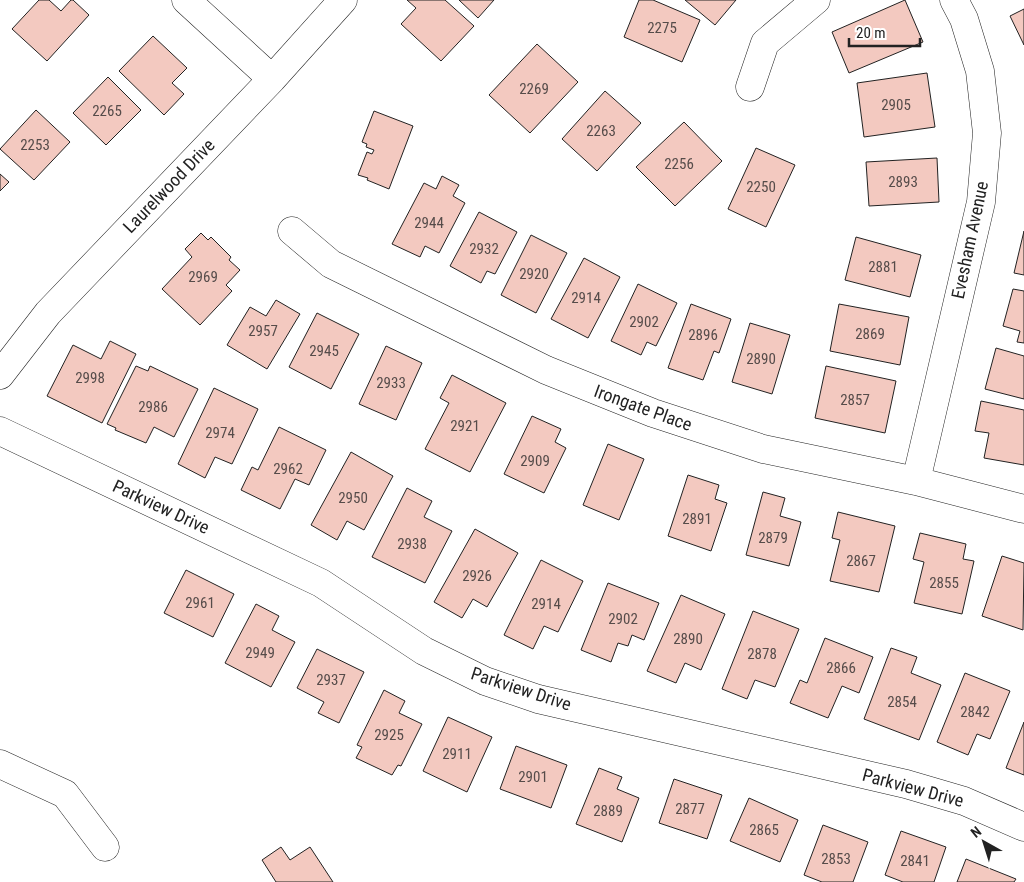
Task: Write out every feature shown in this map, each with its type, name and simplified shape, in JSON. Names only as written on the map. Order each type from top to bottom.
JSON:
[{"type":"street","points":[[186,0],[272,78]]},
{"type":"street","name":"Laurelwood Drive","points":[[0,375],[48,313],[272,78],[343,0]]},
{"type":"street","points":[[750,88],[765,43],[816,0]]},
{"type":"street","name":"Evesham Avenue","points":[[916,481],[981,202],[987,133],[980,71],[964,19],[954,0]]},
{"type":"street","name":"Irongate Place","points":[[292,231],[331,264],[546,370],[653,414],[763,449],[916,481],[1024,510]]},
{"type":"street","name":"Parkview Drive","points":[[0,431],[321,583],[424,651],[484,681],[538,698],[906,784],[964,801],[1024,827]]},
{"type":"street","points":[[0,764],[65,794],[104,847]]},
{"type":"building","points":[[39,0],[49,0],[61,11],[73,0],[89,15],[47,61],[12,29]]},
{"type":"building","points":[[407,0],[445,0],[474,26],[441,61],[401,24],[416,8]]},
{"type":"building","points":[[459,0],[494,0],[478,18]]},
{"type":"building","points":[[639,0],[653,0],[700,20],[682,62],[624,37]]},
{"type":"building","points":[[685,0],[736,0],[715,25]]},
{"type":"building","points":[[905,0],[923,42],[849,73],[832,32]]},
{"type":"building","points":[[1024,9],[1024,45],[1010,16]]},
{"type":"building","points":[[153,36],[187,68],[172,83],[184,94],[164,115],[119,71]]},
{"type":"building","points":[[537,44],[578,82],[530,133],[489,95]]},
{"type":"building","points":[[927,73],[935,127],[864,137],[857,83]]},
{"type":"building","points":[[108,77],[141,110],[106,145],[73,113]]},
{"type":"building","points":[[605,91],[641,123],[597,171],[562,139]]},
{"type":"building","points":[[36,110],[70,142],[34,180],[0,149]]},
{"type":"building","points":[[374,111],[413,126],[389,189],[358,175],[367,152],[372,154],[374,150],[366,147],[367,144],[362,142]]},
{"type":"building","points":[[684,122],[722,161],[675,206],[636,167]]},
{"type":"building","points":[[756,148],[795,165],[766,227],[728,209]]},
{"type":"building","points":[[937,158],[939,202],[869,206],[866,162]]},
{"type":"building","points":[[0,174],[9,182],[0,191]]},
{"type":"building","points":[[442,176],[459,185],[453,196],[465,203],[439,253],[425,246],[420,257],[392,244],[424,183],[436,189]]},
{"type":"building","points":[[479,212],[517,232],[495,274],[487,271],[481,283],[450,266]]},
{"type":"building","points":[[1024,231],[1024,275],[1014,273]]},
{"type":"building","points":[[201,233],[208,240],[211,237],[231,257],[229,260],[240,270],[226,285],[232,291],[200,325],[162,289],[192,257],[185,249]]},
{"type":"building","points":[[531,235],[567,253],[536,313],[501,295]]},
{"type":"building","points":[[856,237],[921,255],[910,297],[845,280]]},
{"type":"building","points":[[584,258],[620,277],[588,338],[551,319]]},
{"type":"building","points":[[638,284],[677,303],[656,346],[647,342],[641,355],[611,341]]},
{"type":"building","points":[[1013,289],[1024,291],[1024,343],[1017,342],[1020,331],[1003,326]]},
{"type":"building","points":[[276,300],[300,314],[267,369],[227,345],[250,307],[266,316]]},
{"type":"building","points":[[691,304],[731,319],[719,353],[714,351],[703,380],[668,368]]},
{"type":"building","points":[[839,304],[909,317],[900,365],[830,351]]},
{"type":"building","points":[[317,313],[359,334],[331,389],[289,367]]},
{"type":"building","points":[[750,323],[790,335],[772,394],[732,382]]},
{"type":"building","points":[[110,341],[136,354],[102,423],[47,396],[73,345],[101,359]]},
{"type":"building","points":[[386,346],[422,363],[396,420],[359,404]]},
{"type":"building","points":[[996,348],[1024,356],[1024,399],[985,389]]},
{"type":"building","points":[[136,366],[148,371],[150,366],[198,389],[174,437],[154,427],[146,443],[115,430],[116,428],[107,424]]},
{"type":"building","points":[[826,366],[896,381],[885,433],[815,418]]},
{"type":"building","points":[[452,375],[506,403],[470,472],[425,449],[449,403],[440,398]]},
{"type":"building","points":[[214,388],[258,409],[232,464],[215,457],[205,478],[178,464]]},
{"type":"building","points":[[981,401],[1024,410],[1024,465],[984,458],[989,433],[975,431]]},
{"type":"building","points":[[532,416],[561,429],[555,442],[566,448],[544,493],[504,474]]},
{"type":"building","points":[[279,427],[326,450],[309,485],[295,479],[280,509],[241,490],[252,467],[258,470]]},
{"type":"building","points":[[608,444],[644,459],[619,520],[583,505]]},
{"type":"building","points":[[351,452],[393,476],[364,530],[347,521],[337,540],[311,525]]},
{"type":"building","points":[[688,475],[719,485],[715,499],[727,503],[711,551],[668,536]]},
{"type":"building","points":[[407,488],[432,501],[424,517],[452,531],[425,583],[372,557]]},
{"type":"building","points":[[763,492],[785,498],[780,516],[801,522],[789,566],[746,555]]},
{"type":"building","points":[[838,512],[895,526],[879,592],[830,581],[840,540],[832,538]]},
{"type":"building","points":[[475,529],[518,553],[487,607],[473,599],[462,618],[434,602]]},
{"type":"building","points":[[920,533],[966,544],[963,559],[974,561],[962,614],[914,603],[924,562],[913,559]]},
{"type":"building","points":[[1002,556],[1024,563],[1023,630],[982,616]]},
{"type":"building","points":[[541,560],[583,581],[558,632],[544,626],[533,649],[504,635]]},
{"type":"building","points":[[186,570],[234,594],[213,637],[164,613]]},
{"type":"building","points":[[608,583],[659,603],[644,640],[632,635],[628,646],[618,643],[611,662],[581,650]]},
{"type":"building","points":[[681,595],[725,614],[701,670],[685,663],[676,683],[647,671]]},
{"type":"building","points":[[256,604],[279,616],[272,630],[295,642],[271,687],[225,663]]},
{"type":"building","points":[[753,611],[799,629],[775,687],[755,680],[747,699],[722,689]]},
{"type":"building","points":[[825,638],[873,657],[859,693],[842,686],[828,718],[790,703],[800,680],[807,683]]},
{"type":"building","points":[[891,648],[917,657],[911,673],[941,685],[919,740],[864,719]]},
{"type":"building","points":[[317,649],[364,672],[339,723],[318,713],[324,702],[297,688]]},
{"type":"building","points":[[965,673],[1010,691],[990,739],[977,734],[968,755],[937,742]]},
{"type":"building","points":[[384,690],[405,701],[399,713],[422,724],[401,766],[398,765],[392,775],[356,758],[362,747],[357,745]]},
{"type":"building","points":[[448,717],[492,737],[467,792],[423,771]]},
{"type":"building","points":[[1024,722],[1024,775],[1006,768]]},
{"type":"building","points":[[516,746],[567,765],[551,808],[500,789]]},
{"type":"building","points":[[599,768],[622,777],[617,789],[639,798],[622,842],[576,824]]},
{"type":"building","points":[[674,779],[722,795],[707,839],[659,823]]},
{"type":"building","points":[[749,798],[798,820],[780,862],[730,841]]},
{"type":"building","points":[[823,825],[868,842],[853,882],[822,882],[804,875]]},
{"type":"building","points":[[901,831],[946,847],[934,882],[903,882],[885,875]]},
{"type":"building","points":[[281,847],[290,860],[310,847],[333,882],[276,882],[262,860]]},
{"type":"building","points":[[966,859],[1016,879],[1014,882],[957,882]]}]
